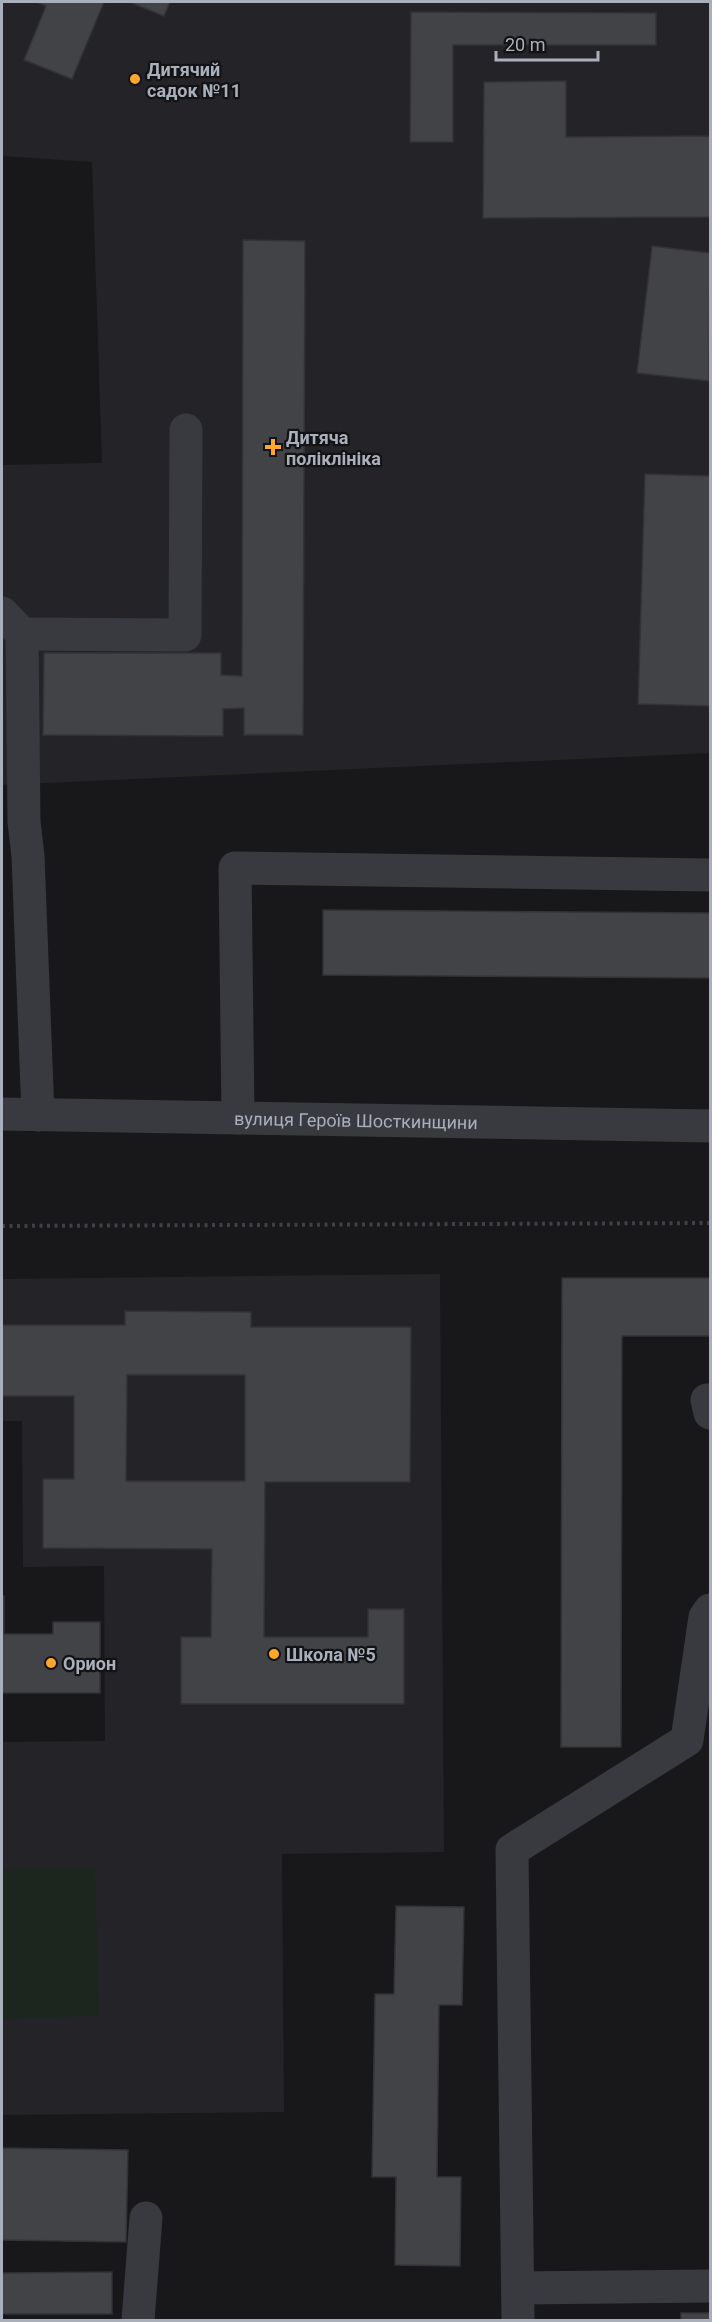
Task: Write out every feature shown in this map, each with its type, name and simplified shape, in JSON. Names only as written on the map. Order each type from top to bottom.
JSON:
[{"type":"street","points":[[38,1114],[15,856],[24,822],[12,624],[185,635],[186,430]]},
{"type":"street","points":[[238,1118],[235,868],[711,875]]},
{"type":"street","name":"вулиця Героїв Шосткинщини","points":[[2,1114],[711,1126]]},
{"type":"street","points":[[711,1400],[707,1400],[711,1413]]},
{"type":"street","points":[[518,2320],[512,1850],[687,1740],[705,1617],[711,1610]]},
{"type":"street","points":[[138,2320],[146,2218]]},
{"type":"street","points":[[518,2288],[711,2286]]},
{"type":"path","points":[[2,1226],[711,1223]]},
{"type":"shaded area","points":[[2,2],[710,2],[710,753],[2,785],[2,465],[102,463],[92,162],[2,156]]},
{"type":"shaded area","name":"Школа №5","points":[[440,1274],[444,1852],[282,1854],[284,2112],[2,2115],[2,1742],[105,1741],[104,1566],[23,1567],[22,1421],[2,1421],[2,1279]]},
{"type":"shaded area","points":[[95,1867],[99,2016],[2,2019],[2,1869]]},
{"type":"building","points":[[36,2],[104,2],[72,79],[24,60],[46,6]]},
{"type":"building","points":[[129,2],[170,2],[164,16]]},
{"type":"building","points":[[411,12],[656,13],[656,45],[453,45],[453,142],[410,142]]},
{"type":"building","points":[[566,81],[566,137],[710,136],[710,217],[483,218],[484,82]]},
{"type":"building","name":"Дитяча поліклініка","points":[[243,240],[305,241],[303,735],[244,735],[244,708],[223,709],[223,736],[43,735],[44,653],[221,653],[221,675],[242,676]]},
{"type":"building","points":[[652,246],[710,253],[709,381],[637,373]]},
{"type":"building","points":[[645,474],[710,476],[710,706],[638,704]]},
{"type":"building","points":[[323,910],[710,913],[710,978],[323,975]]},
{"type":"building","points":[[562,1278],[710,1278],[710,1336],[622,1336],[621,1747],[561,1747]]},
{"type":"building","points":[[125,1311],[251,1312],[251,1327],[411,1327],[410,1482],[265,1482],[264,1637],[368,1637],[368,1609],[404,1609],[404,1704],[181,1704],[181,1637],[211,1637],[212,1549],[43,1548],[43,1479],[74,1479],[74,1396],[2,1396],[2,1325],[125,1325]],"holes":[[[127,1375],[245,1375],[245,1481],[126,1481]]]},
{"type":"building","name":"Орион","points":[[2,1596],[4,1596],[4,1634],[53,1634],[53,1622],[100,1622],[100,1693],[2,1693]]},
{"type":"building","points":[[396,1906],[464,1907],[462,2005],[439,2005],[437,2177],[461,2177],[460,2266],[395,2265],[396,2177],[372,2177],[375,1994],[394,1994]]},
{"type":"building","points":[[2,2148],[128,2150],[126,2242],[2,2240]]},
{"type":"building","points":[[112,2272],[112,2314],[2,2314],[2,2273]]},
{"type":"building","points":[[681,2313],[710,2313],[710,2320],[681,2320]]},
{"type":"place","name":"Дитячий садок №11","points":[[135,79]]},
{"type":"place","name":"Дитяча поліклініка","points":[[273,447]]},
{"type":"place","name":"Школа №5","points":[[274,1654]]},
{"type":"place","name":"Орион","points":[[51,1663]]}]
